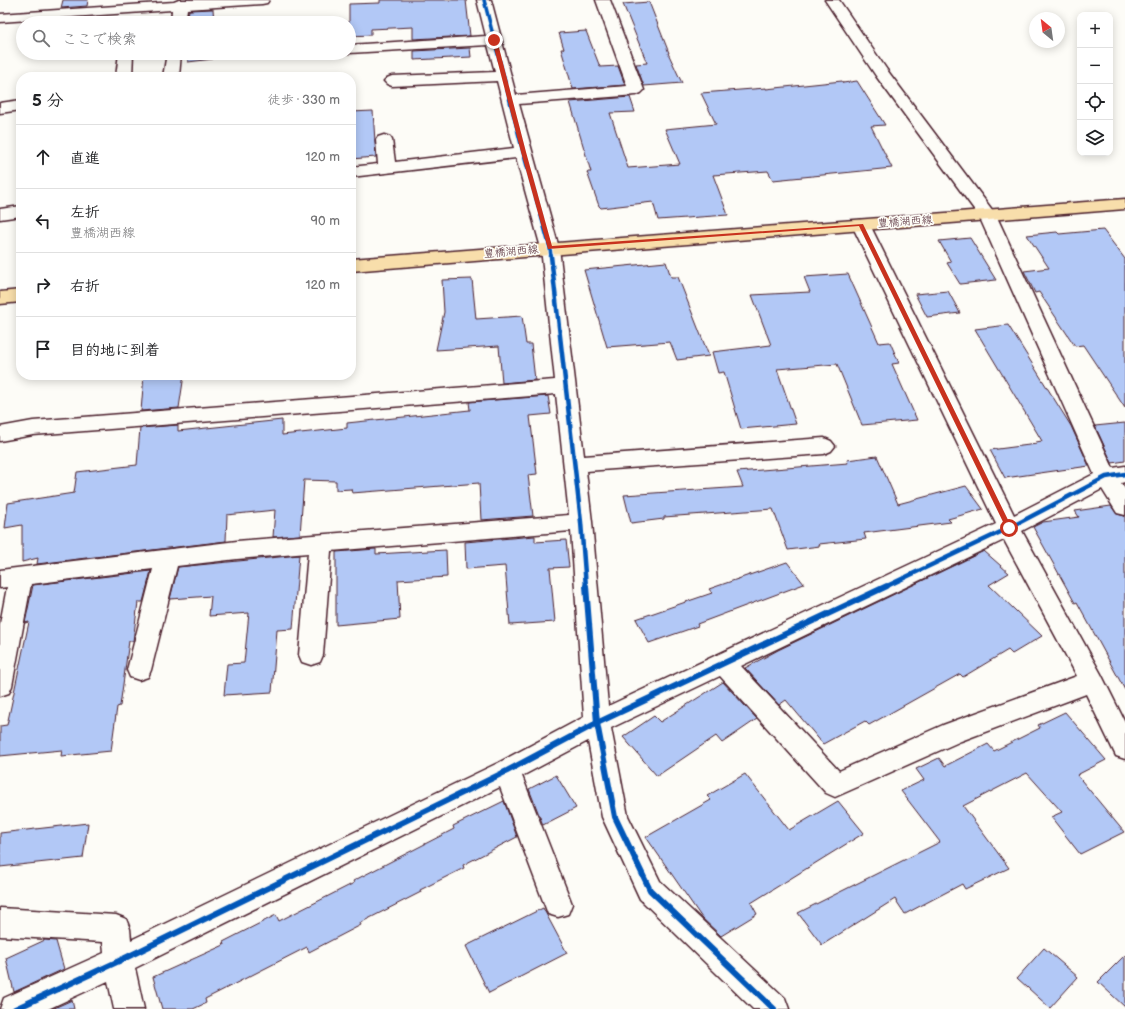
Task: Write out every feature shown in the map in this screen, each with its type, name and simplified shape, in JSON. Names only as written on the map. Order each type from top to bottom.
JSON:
[{"type":"main road","name":"豊橋湖西線","points":[[356,265],[550,248],[1125,204]]},
{"type":"main road","points":[[0,298],[16,296]]},
{"type":"street","points":[[26,16],[180,4],[262,0]]},
{"type":"street","points":[[484,0],[523,152],[550,248],[581,522],[597,723],[615,817],[650,890],[774,1009]]},
{"type":"street","points":[[510,100],[636,90],[603,0]]},
{"type":"street","points":[[832,0],[881,72],[987,215],[1115,475],[1125,507]]},
{"type":"street","points":[[179,16],[180,4]]},
{"type":"street","points":[[129,16],[130,8]]},
{"type":"street","points":[[0,18],[16,17]]},
{"type":"street","points":[[356,49],[494,40]]},
{"type":"street","points":[[124,72],[125,60]]},
{"type":"street","points":[[172,72],[173,60]]},
{"type":"street","points":[[392,81],[504,76]]},
{"type":"street","points":[[0,108],[16,106]]},
{"type":"street","points":[[384,140],[387,168]]},
{"type":"street","points":[[356,171],[523,152]]},
{"type":"street","points":[[0,214],[16,212]]},
{"type":"street","points":[[861,225],[1009,528],[1092,681],[1125,748]]},
{"type":"street","points":[[0,434],[33,428],[566,386]]},
{"type":"street","points":[[575,464],[824,446]]},
{"type":"street","points":[[15,1009],[119,961],[506,771],[597,723],[1009,528],[1115,475]]},
{"type":"street","points":[[0,686],[10,578],[237,550],[581,522]]},
{"type":"street","points":[[311,655],[320,543]]},
{"type":"street","points":[[139,670],[167,559]]},
{"type":"street","points":[[723,663],[835,786],[952,733],[1092,681]]},
{"type":"street","points":[[506,771],[558,904]]},
{"type":"street","points":[[0,922],[116,929],[119,961],[129,1009]]},
{"type":"building","points":[[63,0],[88,0],[87,6],[61,8]]},
{"type":"building","points":[[380,0],[466,0],[470,36],[413,39],[413,27],[371,29],[371,35],[356,36],[356,16],[349,16],[349,4],[380,3]]},
{"type":"building","points":[[649,2],[668,53],[682,83],[644,86],[636,64],[647,63],[623,4]]},
{"type":"building","points":[[213,9],[214,16],[188,16],[189,10]]},
{"type":"building","points":[[586,31],[600,67],[618,66],[625,85],[573,89],[561,49],[564,49],[559,33]]},
{"type":"building","points":[[470,48],[471,57],[414,60],[414,51]]},
{"type":"building","points":[[188,60],[205,60],[188,62]]},
{"type":"building","points":[[842,81],[843,83],[857,81],[885,125],[871,126],[892,168],[773,180],[768,171],[713,175],[728,215],[658,220],[653,202],[601,208],[599,206],[587,172],[591,172],[570,102],[630,97],[635,112],[610,113],[628,168],[680,164],[665,129],[716,124],[701,93],[766,89]]},
{"type":"building","points":[[373,111],[376,157],[356,159],[356,112]]},
{"type":"building","points":[[1103,230],[1125,259],[1125,408],[1083,345],[1075,346],[1039,292],[1035,293],[1024,271],[1049,268],[1027,235]]},
{"type":"building","points":[[970,238],[996,280],[960,284],[947,263],[951,262],[939,241]]},
{"type":"building","points":[[666,262],[671,277],[678,277],[709,356],[677,360],[670,342],[607,347],[584,270]]},
{"type":"building","points":[[848,274],[879,343],[890,342],[899,363],[892,364],[917,420],[862,425],[837,364],[777,369],[796,424],[741,429],[724,372],[718,373],[712,352],[771,345],[752,295],[810,292],[804,277]]},
{"type":"building","points":[[472,279],[476,319],[522,316],[526,344],[531,344],[535,380],[502,383],[499,346],[436,350],[444,312],[442,280]]},
{"type":"building","points":[[948,291],[960,313],[927,317],[915,294]]},
{"type":"building","points":[[1008,325],[1071,426],[1089,466],[1005,478],[990,450],[1037,444],[1036,442],[1042,441],[975,329]]},
{"type":"building","points":[[144,380],[183,380],[179,408],[141,411]]},
{"type":"building","points":[[548,396],[551,414],[530,416],[537,474],[528,475],[533,516],[481,520],[479,483],[352,493],[351,489],[336,490],[336,481],[304,480],[300,535],[273,537],[275,510],[227,515],[226,541],[37,564],[38,558],[22,562],[22,525],[5,528],[8,503],[74,493],[77,472],[137,465],[140,428],[178,425],[178,431],[282,420],[282,435],[347,428],[347,423],[470,410],[469,402]]},
{"type":"building","points":[[1125,423],[1125,461],[1112,463],[1095,426]]},
{"type":"building","points":[[877,456],[898,504],[966,486],[983,509],[948,519],[951,522],[864,533],[866,539],[819,544],[820,546],[788,550],[773,509],[664,517],[664,519],[631,523],[624,495],[743,487],[737,472],[848,463],[847,460]]},
{"type":"building","points":[[1111,506],[1117,514],[1125,516],[1125,690],[1077,602],[1075,603],[1033,527],[1043,522],[1079,517],[1075,511]]},
{"type":"building","points":[[535,536],[535,542],[566,540],[569,567],[550,568],[555,622],[510,625],[505,566],[466,569],[465,542]]},
{"type":"building","points":[[376,549],[376,554],[446,550],[447,577],[398,580],[400,619],[336,625],[336,552]]},
{"type":"building","points":[[984,551],[1009,573],[989,585],[1042,636],[1012,654],[1008,650],[963,677],[960,674],[869,725],[865,721],[823,744],[786,700],[779,705],[745,668],[778,650]]},
{"type":"building","points":[[299,555],[293,629],[277,630],[272,692],[224,695],[227,664],[244,663],[249,613],[209,616],[211,596],[170,599],[178,567]]},
{"type":"building","points":[[787,562],[804,584],[697,624],[698,626],[649,643],[636,619],[712,593],[709,589]]},
{"type":"building","points":[[151,571],[143,602],[138,602],[133,641],[129,641],[120,706],[117,707],[111,751],[61,756],[62,750],[0,756],[0,726],[7,725],[29,622],[25,623],[33,585]]},
{"type":"building","points":[[723,682],[757,719],[722,743],[716,736],[657,776],[623,737],[654,716],[660,722]]},
{"type":"building","points":[[1065,712],[1106,760],[1077,775],[1124,832],[1080,854],[1051,817],[1062,812],[1027,773],[963,806],[1009,868],[965,889],[962,884],[905,914],[895,899],[822,945],[798,913],[940,842],[901,791],[924,780],[916,769],[939,758],[945,766],[988,744],[994,751],[1040,728],[1038,725]]},
{"type":"building","points":[[745,774],[789,830],[838,801],[864,833],[751,903],[757,914],[721,936],[702,918],[646,837],[711,800],[707,796]]},
{"type":"building","points":[[556,775],[576,808],[543,825],[529,789]]},
{"type":"building","points":[[504,801],[517,837],[463,865],[464,868],[420,890],[421,892],[360,923],[361,925],[309,952],[307,947],[205,999],[206,1003],[193,1009],[162,1009],[153,977],[224,945],[223,942],[276,915],[279,921],[354,883],[353,881],[454,829],[453,826]]},
{"type":"building","points":[[88,823],[83,858],[0,867],[0,833]]},
{"type":"building","points":[[543,908],[567,953],[489,993],[466,946]]},
{"type":"building","points":[[45,940],[56,941],[64,969],[14,992],[6,958]]},
{"type":"building","points":[[1044,948],[1078,977],[1050,1008],[1017,978]]},
{"type":"building","points":[[1125,955],[1125,1007],[1098,982]]},
{"type":"building","points":[[72,1000],[74,1009],[52,1009]]},
{"type":"cycle path","points":[[484,0],[523,152],[550,248],[581,522],[597,723],[615,817],[650,890],[774,1009]]},
{"type":"cycle path","points":[[15,1009],[119,961],[507,771],[597,723],[1009,528],[1106,477],[1125,474]]},
{"type":"route","points":[[494,40],[550,248],[861,225],[1009,528]]}]
